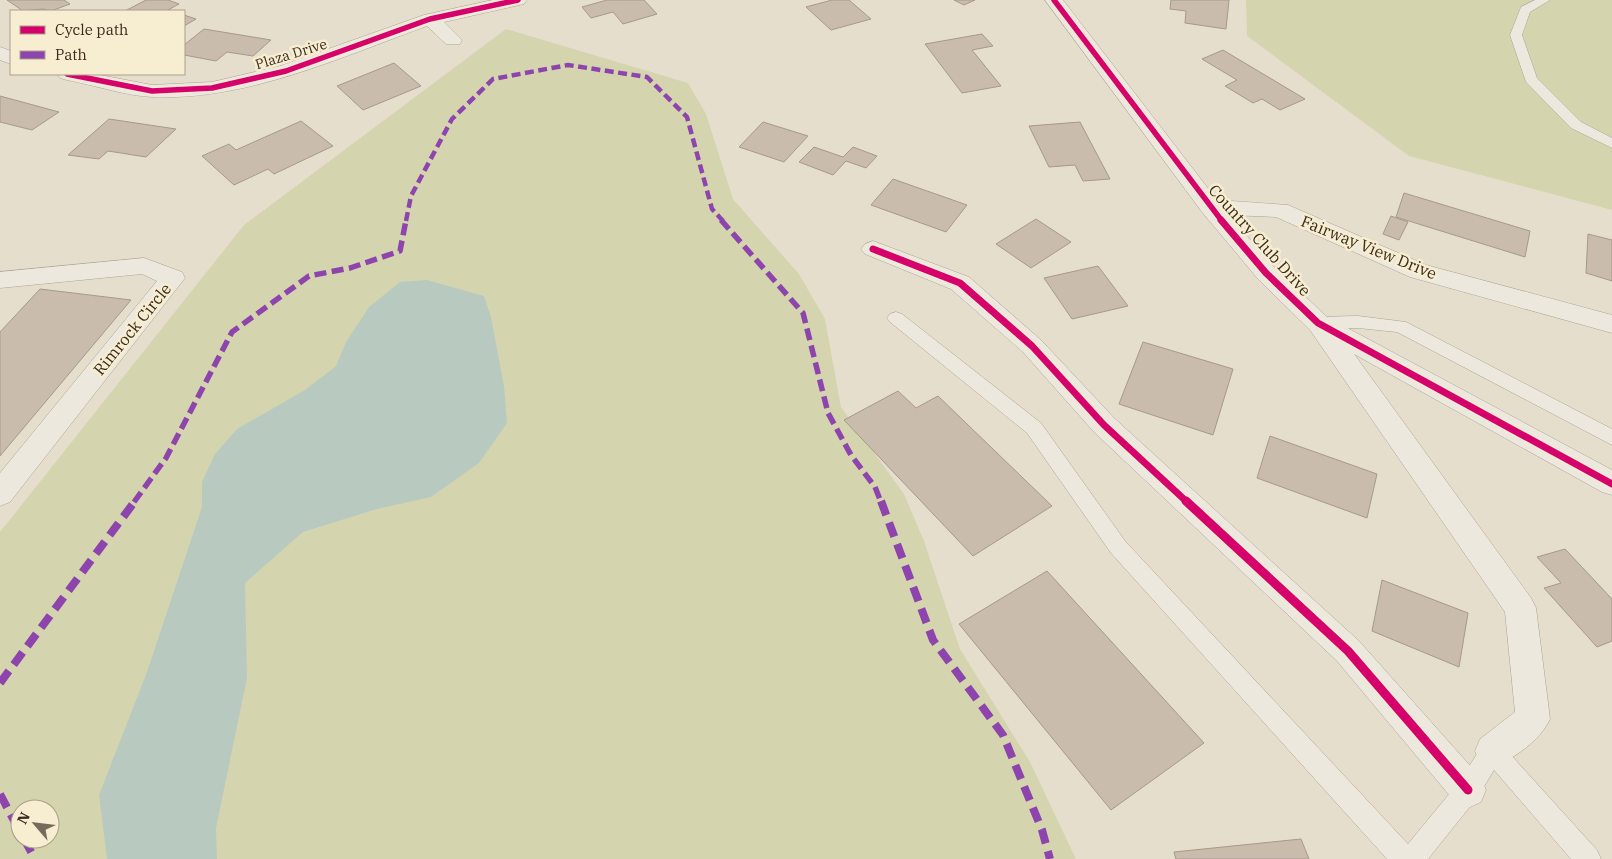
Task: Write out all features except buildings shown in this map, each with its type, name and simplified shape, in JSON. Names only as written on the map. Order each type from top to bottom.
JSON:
[{"type":"street","name":"Plaza Drive","points":[[72,75],[152,91],[212,88],[286,72],[430,19],[518,0]]},
{"type":"street","name":"Country Club Drive","points":[[1054,0],[1210,207],[1266,273],[1318,323],[1612,484]]},
{"type":"street","points":[[430,19],[453,40]]},
{"type":"street","name":"Fairway View Drive","points":[[1210,207],[1280,210],[1418,270],[1612,324]]},
{"type":"street","points":[[873,250],[960,283],[1032,346],[1104,425],[1348,651],[1468,790]]},
{"type":"street","name":"Rimrock Circle","points":[[0,280],[144,266],[172,278],[0,494]]},
{"type":"street","points":[[1318,323],[1520,608],[1533,719],[1492,751]]},
{"type":"lane","points":[[1544,0],[1525,10],[1516,35],[1531,79],[1576,125],[1612,144]]},
{"type":"lane","points":[[896,318],[1034,428],[1118,547],[1404,859]]},
{"type":"lane","points":[[1318,323],[1358,322],[1400,326],[1612,438]]},
{"type":"lane","points":[[1412,859],[1468,790],[1492,751],[1588,859]]},
{"type":"green space","points":[[1246,0],[1612,0],[1612,210],[1409,156],[1247,36]]},
{"type":"green space","points":[[506,29],[688,83],[706,114],[733,199],[799,274],[825,319],[841,407],[904,494],[924,541],[960,649],[1030,762],[1076,859],[0,859],[0,532],[244,225]]},
{"type":"shaded area","points":[[427,280],[484,296],[491,317],[504,386],[507,423],[479,463],[431,497],[377,509],[303,532],[245,583],[247,678],[216,828],[217,859],[107,859],[99,795],[147,672],[202,507],[202,482],[215,454],[237,429],[305,390],[336,366],[346,342],[369,307],[400,282]]},
{"type":"marked path","points":[[0,683],[166,458],[232,332],[309,276],[350,268],[400,251],[411,196],[452,119],[493,79],[568,65],[647,77],[687,117],[712,209],[803,313],[828,413],[851,455],[875,487],[898,543],[933,640],[1003,735],[1042,830],[1050,859]]},
{"type":"marked path","points":[[0,794],[10,813]]},
{"type":"marked path","points":[[30,849],[35,859]]},
{"type":"cycle path","points":[[72,75],[152,91],[212,88],[286,71],[430,19],[518,0]]},
{"type":"cycle path","points":[[1054,0],[1210,207],[1266,273],[1318,323],[1612,484]]},
{"type":"cycle path","points":[[873,249],[960,283],[1032,346],[1104,425],[1348,651],[1468,790]]}]
